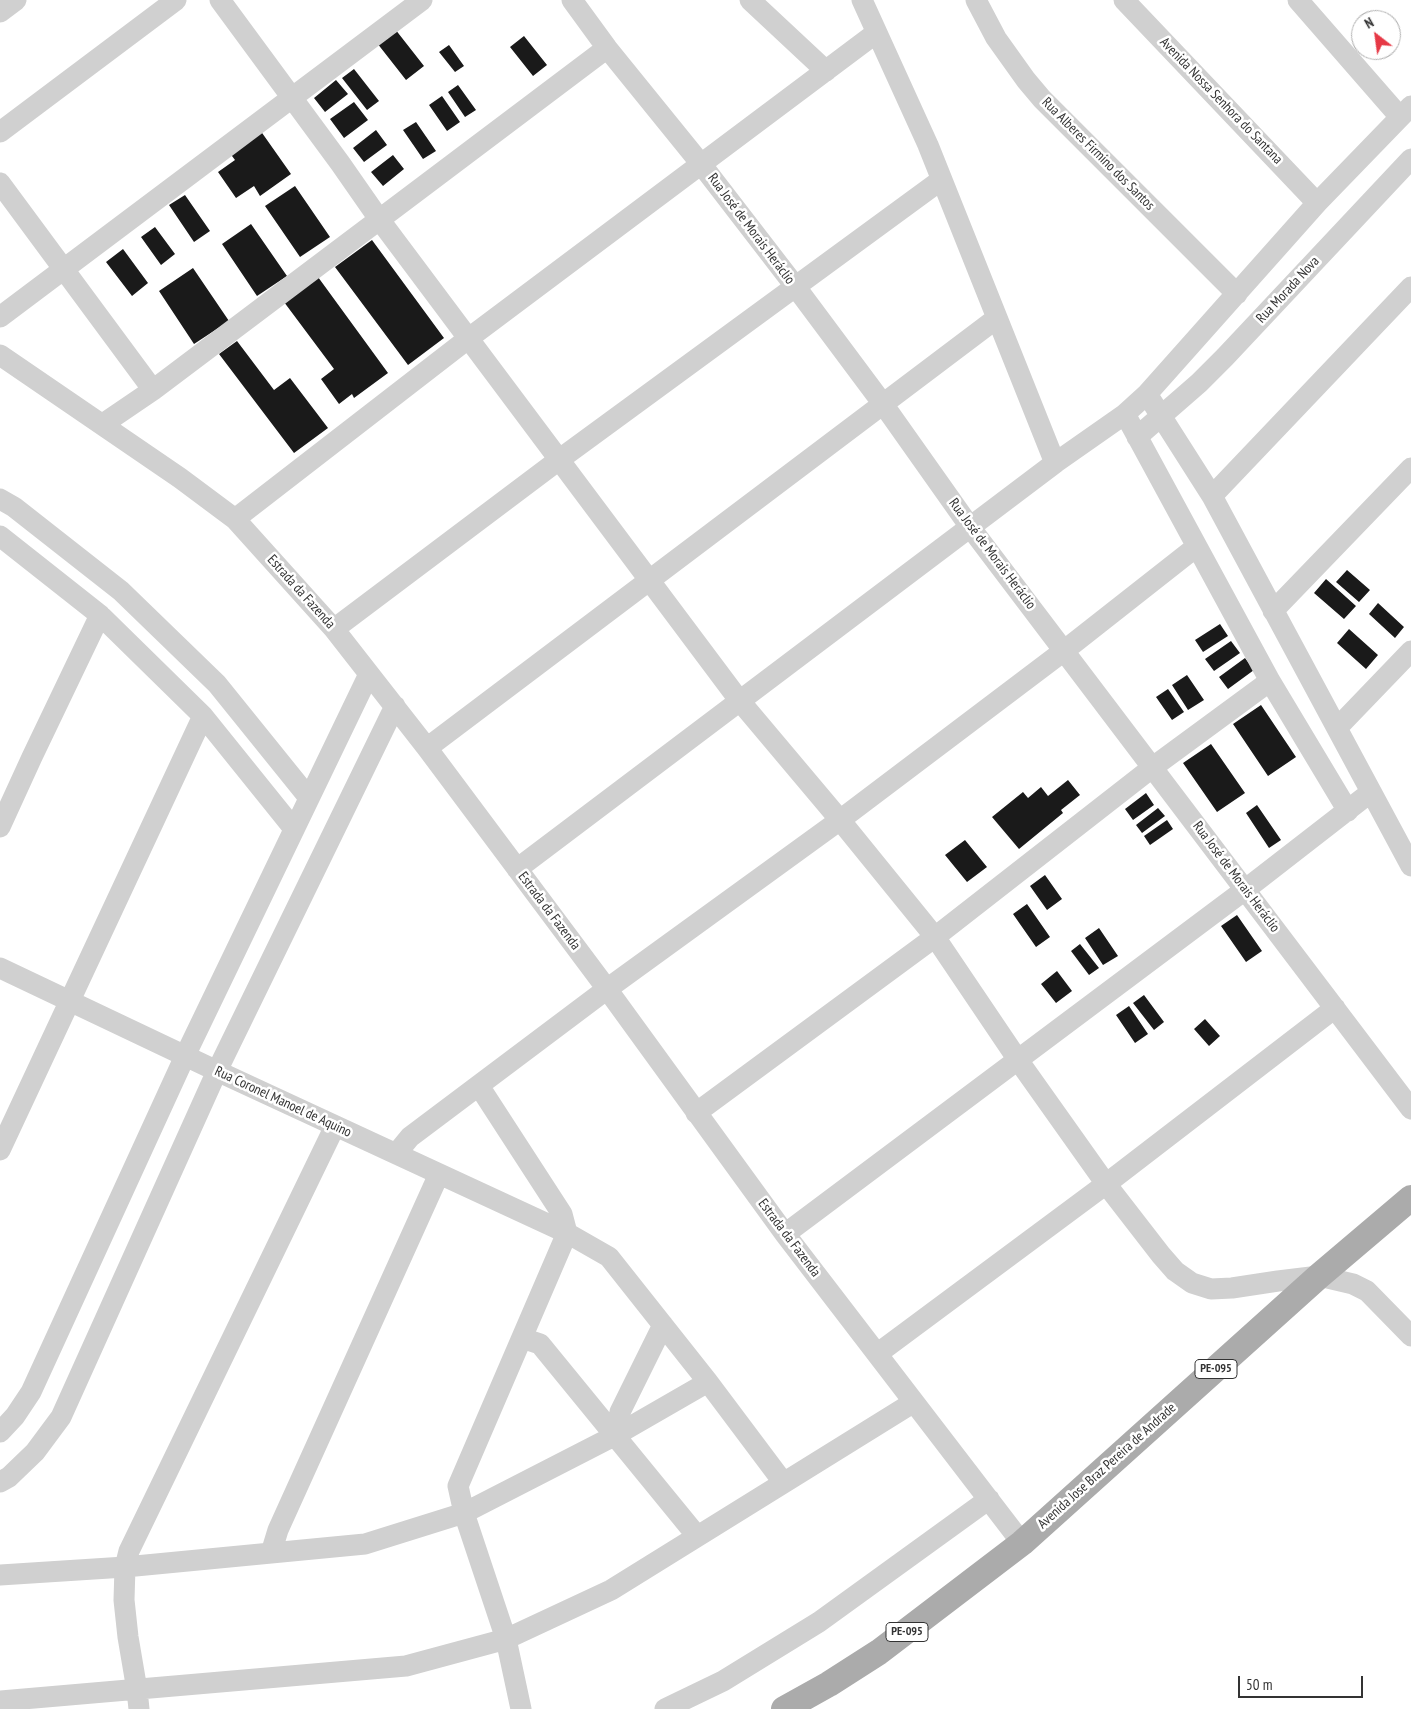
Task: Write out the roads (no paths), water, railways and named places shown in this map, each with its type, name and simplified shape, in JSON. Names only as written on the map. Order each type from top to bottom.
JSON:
[{"type":"main road","name":"Avenida Jose Braz Pereira de Andrade","points":[[784,1709],[829,1684],[879,1652],[1022,1543],[1319,1276],[1411,1198]]},
{"type":"street","points":[[0,12],[16,0]]},
{"type":"street","points":[[0,132],[176,0]]},
{"type":"street","points":[[220,0],[340,162],[379,219],[739,700],[935,937],[1018,1060],[1106,1184],[1161,1256],[1175,1271],[1195,1285],[1211,1289],[1232,1288],[1278,1280],[1319,1276],[1353,1284],[1367,1291],[1411,1336]]},
{"type":"street","points":[[0,317],[422,0]]},
{"type":"street","name":"Rua José de Morais Heráclio","points":[[572,0],[607,48],[701,164],[795,286],[883,404],[970,527],[1411,1109]]},
{"type":"street","points":[[750,0],[826,71]]},
{"type":"street","points":[[862,0],[914,113],[1055,462]]},
{"type":"street","name":"Rua Alberes Firmino dos Santos","points":[[976,0],[996,38],[1026,80],[1237,294]]},
{"type":"street","name":"Avenida Nossa Senhora do Santana","points":[[1124,0],[1317,203]]},
{"type":"street","points":[[517,869],[1055,462],[1125,414],[1146,394],[1237,294],[1317,203],[1406,112],[1298,0]]},
{"type":"street","points":[[234,519],[469,338],[876,34]]},
{"type":"street","points":[[102,424],[153,390],[607,48]]},
{"type":"street","name":"Rua Morada Nova","points":[[1137,437],[1226,356],[1411,159]]},
{"type":"street","points":[[334,629],[560,459],[941,180]]},
{"type":"street","points":[[0,183],[153,390]]},
{"type":"street","points":[[1212,496],[1411,287]]},
{"type":"street","points":[[427,748],[997,318]]},
{"type":"street","name":"Estrada da Fazenda","points":[[0,355],[180,478],[234,519],[334,629],[427,748],[607,989],[785,1234],[1022,1543]]},
{"type":"street","points":[[1146,394],[1212,496],[1371,792],[1408,850]]},
{"type":"street","points":[[1125,414],[1270,681],[1348,811]]},
{"type":"street","points":[[1273,611],[1411,468]]},
{"type":"street","points":[[0,499],[128,598],[216,684],[310,798]]},
{"type":"street","points":[[0,536],[100,615],[203,716],[294,829]]},
{"type":"street","points":[[396,1154],[410,1137],[607,989],[840,820],[1065,650],[1196,547]]},
{"type":"street","points":[[0,827],[100,615]]},
{"type":"street","points":[[1337,728],[1411,651]]},
{"type":"street","points":[[0,1432],[15,1416],[31,1392],[185,1056],[369,674]]},
{"type":"street","points":[[696,1113],[935,937],[1153,767],[1270,681]]},
{"type":"street","points":[[0,1482],[9,1477],[35,1452],[61,1417],[217,1072],[395,706]]},
{"type":"street","points":[[0,1150],[203,716]]},
{"type":"street","points":[[785,1234],[1246,889],[1371,792]]},
{"type":"street","name":"Rua Coronel Manoel de Aquino","points":[[0,968],[217,1072],[567,1233],[609,1257],[708,1382],[783,1482]]},
{"type":"street","points":[[877,1354],[1106,1184],[1335,1008]]},
{"type":"street","points":[[479,1086],[562,1214],[567,1233],[458,1486],[464,1513],[506,1639],[521,1709]]},
{"type":"street","points":[[138,1700],[124,1600],[125,1567],[129,1551],[335,1126]]},
{"type":"street","points":[[272,1553],[278,1530],[439,1174]]},
{"type":"street","points":[[616,1435],[620,1412],[663,1325]]},
{"type":"street","points":[[522,1338],[540,1344],[697,1536]]},
{"type":"street","points":[[0,1575],[125,1567],[365,1544],[464,1513],[616,1435],[708,1382]]},
{"type":"street","points":[[0,1701],[138,1700],[406,1666],[506,1639],[611,1590],[914,1402]]},
{"type":"street","points":[[665,1709],[723,1681],[819,1622],[989,1499]]}]
